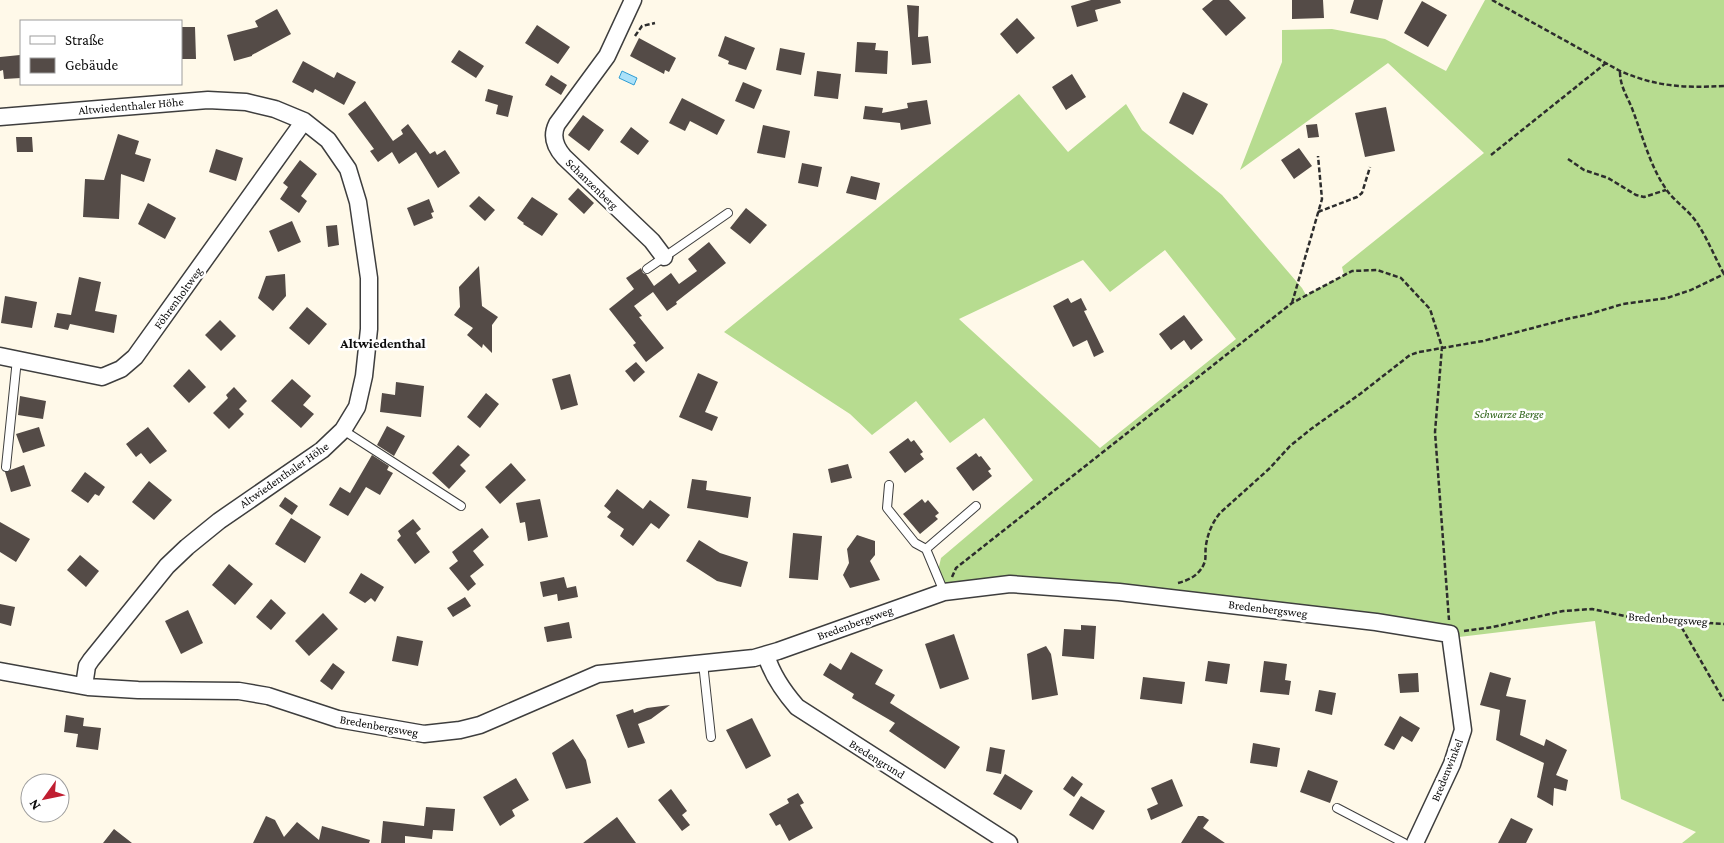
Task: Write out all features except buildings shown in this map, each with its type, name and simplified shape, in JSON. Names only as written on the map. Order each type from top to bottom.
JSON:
[{"type":"street","name":"Schanzenberg","points":[[633,0],[607,56],[556,124],[554,139],[557,148],[564,157],[652,241],[664,257]]},
{"type":"street","name":"Altwiedenthaler Höhe","points":[[0,116],[208,100],[246,102],[275,109],[304,121],[328,140],[348,169],[358,202],[369,278],[369,328],[364,376],[357,407],[343,430],[322,450],[218,521],[167,566],[90,660],[87,666],[84,686]]},
{"type":"street","name":"Föhrenholtweg","points":[[0,356],[102,377],[121,370],[135,357],[304,121]]},
{"type":"street","name":"Bredenbergsweg","points":[[0,671],[84,686],[138,690],[239,691],[268,696],[338,719],[424,734],[460,730],[480,725],[598,674],[766,655],[944,592],[1010,584],[1119,592],[1376,622],[1450,634]]},
{"type":"street","name":"Bredenwinkel","points":[[1415,843],[1452,764],[1463,730],[1450,634]]},
{"type":"street","name":"Bredengrund","points":[[766,655],[776,681],[797,708],[1010,843]]},
{"type":"lane","points":[[647,269],[728,213]]},
{"type":"lane","points":[[6,467],[17,360]]},
{"type":"lane","points":[[343,430],[461,506]]},
{"type":"lane","points":[[889,485],[887,508],[915,543],[926,549],[944,592]]},
{"type":"lane","points":[[926,549],[976,506]]},
{"type":"lane","points":[[702,663],[711,737]]},
{"type":"lane","points":[[1337,808],[1404,843]]},
{"type":"path","points":[[1492,0],[1620,72],[1639,80],[1675,87],[1724,86]]},
{"type":"path","points":[[632,41],[642,26],[655,23]]},
{"type":"path","points":[[1491,155],[1606,63]]},
{"type":"path","points":[[1169,583],[1188,580],[1201,570],[1205,561],[1208,534],[1214,521],[1220,513],[1270,468],[1290,446],[1311,428],[1360,394],[1410,355],[1442,347],[1483,341],[1623,304],[1667,298],[1691,290],[1724,274],[1694,218],[1666,190],[1656,173],[1633,110],[1624,92],[1620,72]]},
{"type":"path","points":[[1292,303],[1322,200],[1318,156]]},
{"type":"path","points":[[1568,159],[1584,170],[1608,178],[1636,195],[1644,197],[1666,190]]},
{"type":"path","points":[[1318,212],[1356,197],[1362,192],[1370,167]]},
{"type":"path","points":[[944,592],[956,568],[1292,303],[1352,271],[1377,270],[1401,278],[1430,309],[1442,347],[1435,432],[1450,634]]},
{"type":"path","name":"Bredenbergsweg","points":[[1450,634],[1493,627],[1563,611],[1592,609],[1634,618],[1724,624]]},
{"type":"path","points":[[1678,621],[1724,700]]},
{"type":"green space","name":"Schwarze Berge","points":[[1485,0],[1724,0],[1724,843],[1682,843],[1696,832],[1621,799],[1595,621],[1459,637],[1010,584],[944,592],[937,575],[941,558],[1033,480],[984,418],[950,443],[916,401],[872,435],[850,414],[724,332],[1019,94],[1068,152],[1126,104],[1142,130],[1222,195],[1306,295],[1344,275],[1342,267],[1484,153],[1388,63],[1240,170],[1282,62],[1282,30],[1332,29],[1385,39],[1446,71]],"holes":[[[1165,250],[1236,339],[1100,448],[959,319],[1083,260],[1110,292]]]},
{"type":"water","points":[[622,71],[637,78],[634,85],[619,78]]},
{"type":"district","name":"Altwiedenthal","points":[[383,343]]}]
